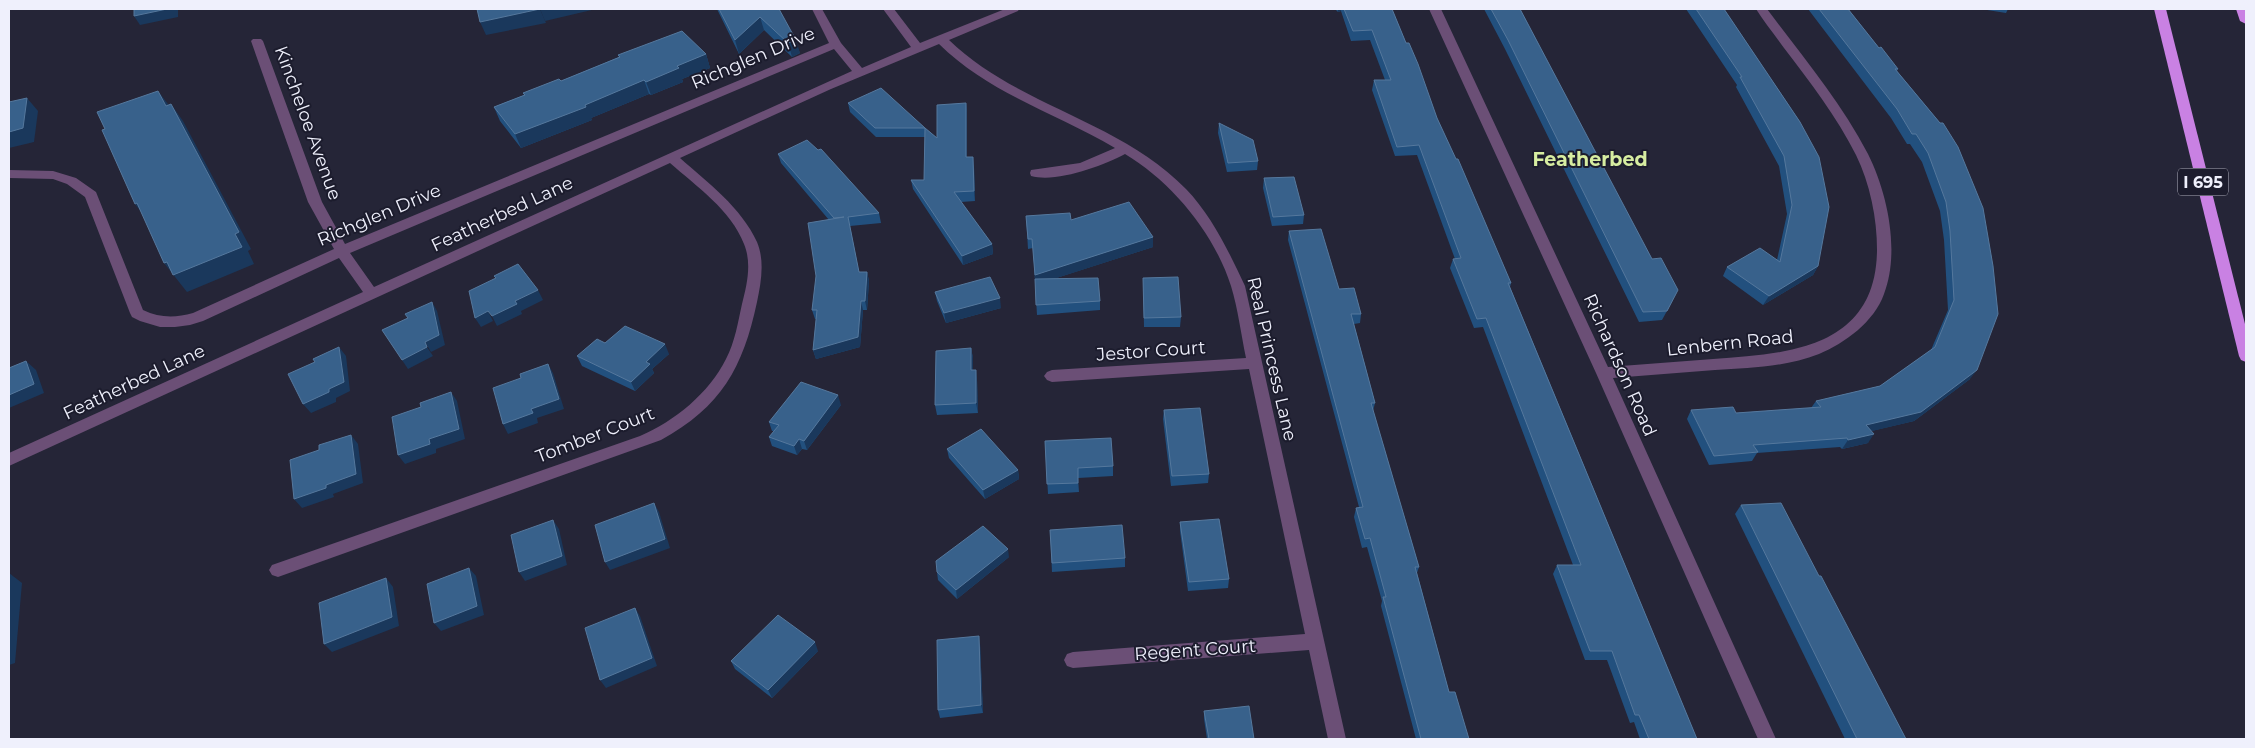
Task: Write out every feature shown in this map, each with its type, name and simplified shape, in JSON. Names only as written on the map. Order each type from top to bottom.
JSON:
[{"type":"highway","name":"I 695","points":[[2160,9],[2246,356]]},
{"type":"highway","points":[[2242,9],[2246,22]]},
{"type":"street","points":[[816,9],[836,44],[860,72]]},
{"type":"street","points":[[888,9],[918,48]]},
{"type":"street","name":"Featherbed Lane","points":[[9,460],[860,72],[1014,9]]},
{"type":"street","name":"Richardson Road","points":[[1435,9],[1603,373],[1767,739]]},
{"type":"street","name":"Lenbern Road","points":[[1603,373],[1756,362],[1804,354],[1841,336],[1863,316],[1877,295],[1884,260],[1881,218],[1875,188],[1862,157],[1847,129],[1761,9]]},
{"type":"street","name":"Real Princess Lane","points":[[941,39],[965,62],[1010,91],[1089,128],[1124,148],[1154,169],[1180,191],[1204,221],[1223,253],[1238,286],[1337,739]]},
{"type":"street","name":"Kincheloe Avenue","points":[[257,41],[315,202],[342,251],[371,294]]},
{"type":"street","name":"Richglen Drive","points":[[9,174],[35,172],[59,176],[77,182],[92,194],[137,313],[149,320],[179,323],[198,318],[342,251],[836,44]]},
{"type":"street","points":[[1036,173],[1075,171],[1095,165],[1124,148]]},
{"type":"street","name":"Tomber Court","points":[[278,570],[616,452],[656,435],[685,417],[706,398],[729,368],[740,344],[754,285],[755,261],[748,237],[735,216],[671,158]]},
{"type":"street","name":"Jestor Court","points":[[1052,376],[1254,363]]},
{"type":"street","name":"Regent Court","points":[[1073,660],[1316,641]]},
{"type":"building","points":[[134,9],[167,9],[134,16]]},
{"type":"building","points":[[477,9],[540,9],[480,22]]},
{"type":"building","points":[[719,9],[779,9],[796,40],[788,43],[760,17],[735,40]]},
{"type":"building","points":[[1344,9],[1392,9],[1406,43],[1409,43],[1437,118],[1456,159],[1458,159],[1511,283],[1508,283],[1697,739],[1649,739],[1639,715],[1635,715],[1612,651],[1590,651],[1557,565],[1581,565],[1486,318],[1477,319],[1453,259],[1461,258],[1419,145],[1397,147],[1374,80],[1391,80],[1372,30],[1353,31]]},
{"type":"building","points":[[1491,9],[1520,9],[1652,259],[1661,258],[1678,290],[1667,311],[1643,312]]},
{"type":"building","points":[[1696,9],[1724,9],[1800,122],[1819,157],[1829,207],[1818,266],[1769,296],[1727,267],[1760,248],[1780,262],[1792,205],[1784,156],[1740,77],[1742,77]]},
{"type":"building","points":[[1819,9],[1848,9],[1879,48],[1881,47],[1898,69],[1895,69],[1940,123],[1943,123],[1958,147],[1983,208],[1993,266],[1998,314],[1977,370],[1921,412],[1866,425],[1874,434],[1848,440],[1847,438],[1753,445],[1758,452],[1714,456],[1691,410],[1733,407],[1736,413],[1821,407],[1816,401],[1880,386],[1935,347],[1954,300],[1950,231],[1946,202],[1928,153],[1916,134],[1912,134],[1897,109]]},
{"type":"building","points":[[682,31],[706,54],[646,82],[644,80],[585,105],[586,107],[515,134],[494,107],[525,95],[523,93],[559,79],[561,81],[620,57],[618,55]]},
{"type":"building","points":[[881,88],[925,128],[875,128],[848,103]]},
{"type":"building","points":[[158,91],[166,106],[171,104],[239,232],[235,234],[242,247],[173,275],[167,262],[164,263],[137,203],[135,204],[102,130],[105,129],[97,112]]},
{"type":"building","points":[[27,98],[23,128],[9,132],[9,102]]},
{"type":"building","points":[[966,103],[966,157],[973,157],[974,191],[954,192],[992,244],[962,256],[911,180],[924,180],[925,128],[937,138],[937,105]]},
{"type":"building","points":[[1219,123],[1253,140],[1258,161],[1228,163]]},
{"type":"building","points":[[807,140],[818,150],[821,149],[879,213],[848,217],[859,272],[867,272],[865,301],[861,301],[858,337],[813,350],[817,310],[812,310],[816,276],[808,223],[844,217],[834,218],[778,154]]},
{"type":"building","points":[[1294,177],[1304,215],[1273,217],[1264,178]]},
{"type":"building","points":[[1129,202],[1153,237],[1035,275],[1032,239],[1028,239],[1026,216],[1070,213],[1071,220]]},
{"type":"building","points":[[1321,229],[1339,289],[1354,288],[1361,314],[1351,314],[1375,403],[1371,403],[1419,567],[1415,567],[1449,692],[1455,692],[1469,739],[1421,739],[1383,597],[1386,597],[1370,538],[1365,539],[1356,508],[1363,507],[1289,231]]},
{"type":"building","points":[[518,264],[538,290],[515,301],[517,304],[492,316],[488,311],[475,318],[469,291],[496,278],[494,276]]},
{"type":"building","points":[[990,277],[1000,298],[944,313],[935,292]]},
{"type":"building","points":[[1178,277],[1181,317],[1144,318],[1143,278]]},
{"type":"building","points":[[1098,278],[1100,301],[1036,305],[1035,279]]},
{"type":"building","points":[[432,302],[439,335],[425,342],[427,347],[402,360],[382,330],[408,318],[405,314]]},
{"type":"building","points":[[625,326],[665,344],[646,362],[650,364],[631,382],[577,356],[597,339],[605,343]]},
{"type":"building","points":[[339,347],[344,382],[329,389],[329,392],[303,404],[288,374],[315,362],[313,359]]},
{"type":"building","points":[[971,348],[971,370],[976,370],[976,403],[935,405],[936,351]]},
{"type":"building","points":[[26,361],[34,384],[9,395],[9,368]]},
{"type":"building","points":[[548,364],[559,399],[531,409],[533,413],[503,424],[493,388],[521,378],[520,374]]},
{"type":"building","points":[[801,382],[838,395],[804,441],[799,439],[794,446],[769,437],[779,425],[769,422]]},
{"type":"building","points":[[451,392],[459,429],[429,439],[430,444],[398,455],[392,417],[421,407],[420,403]]},
{"type":"building","points":[[1200,408],[1209,474],[1172,476],[1164,410]]},
{"type":"building","points":[[981,429],[1018,470],[983,490],[947,449]]},
{"type":"building","points":[[351,435],[356,474],[326,485],[326,488],[294,499],[290,460],[319,450],[319,445]]},
{"type":"building","points":[[1111,438],[1113,466],[1078,468],[1078,483],[1047,484],[1045,441]]},
{"type":"building","points":[[654,503],[665,539],[605,562],[595,525]]},
{"type":"building","points":[[1781,503],[1906,739],[1857,739],[1741,505]]},
{"type":"building","points":[[1219,519],[1229,579],[1189,582],[1180,522]]},
{"type":"building","points":[[553,520],[562,556],[519,572],[511,535]]},
{"type":"building","points":[[1122,525],[1125,558],[1052,563],[1050,530]]},
{"type":"building","points":[[983,526],[1008,549],[956,590],[937,572],[936,561]]},
{"type":"building","points":[[469,568],[477,606],[434,623],[427,584]]},
{"type":"building","points":[[386,578],[392,617],[324,644],[319,603]]},
{"type":"building","points":[[635,608],[652,658],[600,680],[585,628]]},
{"type":"building","points":[[778,615],[815,642],[768,690],[731,661]]},
{"type":"building","points":[[979,636],[981,705],[938,710],[937,640]]},
{"type":"building","points":[[1249,706],[1254,739],[1209,739],[1204,711]]},
{"type":"district","name":"Featherbed","points":[[1590,159]]}]
